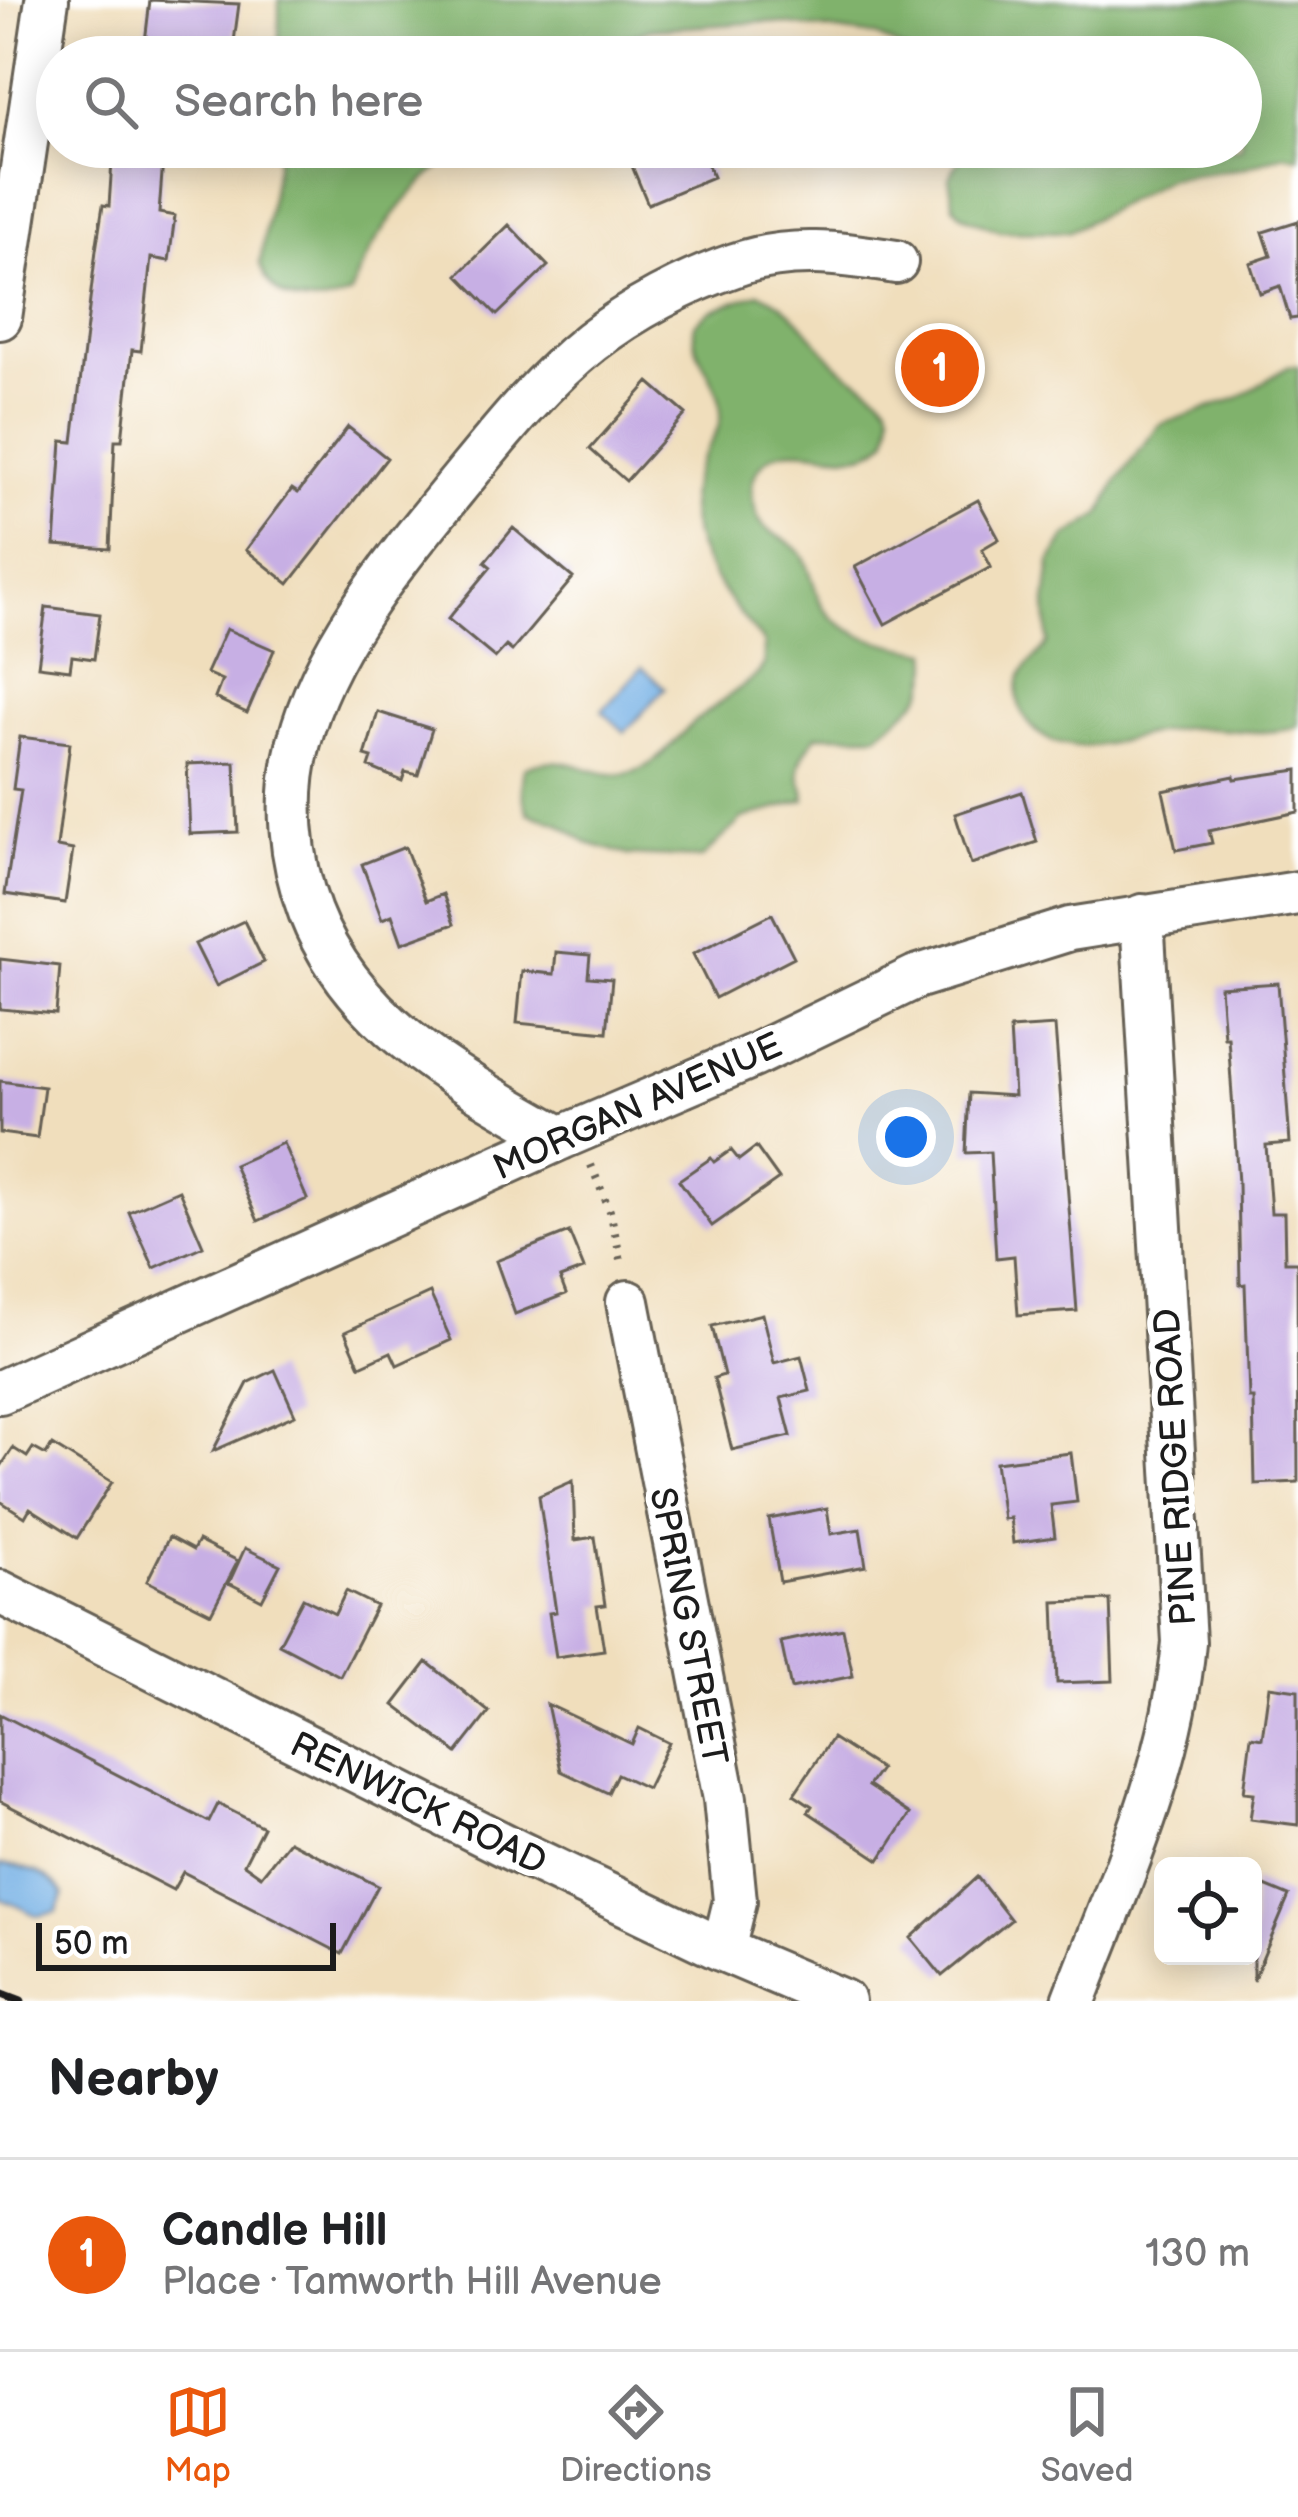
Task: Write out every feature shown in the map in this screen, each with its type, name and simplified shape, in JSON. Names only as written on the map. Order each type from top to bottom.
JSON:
[{"type":"street","points":[[42,36],[47,0]]},
{"type":"street","points":[[0,318],[36,74]]},
{"type":"street","points":[[560,1138],[410,1045],[363,1000],[333,957],[310,912],[294,851],[291,790],[305,722],[324,675],[363,607],[411,542],[506,426],[593,340],[673,293],[756,259],[815,251],[896,262]]},
{"type":"street","name":"MORGAN AVENUE","points":[[0,1392],[753,1055],[916,977],[1043,935],[1298,893]]},
{"type":"street","name":"PINE RIDGE ROAD","points":[[1074,2001],[1157,1785],[1176,1711],[1184,1642],[1142,916]]},
{"type":"street","name":"SPRING STREET","points":[[628,1302],[725,1799],[735,1901],[723,1950]]},
{"type":"street","name":"RENWICK ROAD","points":[[0,1592],[723,1950],[843,2001]]},
{"type":"path","points":[[560,1138],[593,1168],[610,1211],[628,1302]]},
{"type":"green space","points":[[279,0],[1298,0],[1298,157],[1284,154],[1262,162],[1262,36],[875,36],[767,22],[650,29],[630,36],[279,36]]},
{"type":"green space","points":[[276,168],[439,168],[383,230],[351,294],[324,302],[297,301],[274,289],[260,264]]},
{"type":"green space","points":[[954,168],[1243,168],[1169,178],[1068,232],[1000,231],[963,216],[954,206],[949,178]]},
{"type":"green space","points":[[758,293],[793,315],[841,368],[882,397],[891,415],[888,438],[873,450],[857,455],[784,451],[768,458],[752,483],[756,513],[766,528],[800,552],[827,612],[861,635],[929,652],[928,680],[909,709],[877,735],[817,735],[799,766],[805,800],[742,819],[702,858],[628,855],[587,843],[559,823],[528,813],[522,791],[524,768],[554,761],[606,773],[643,768],[758,674],[764,664],[764,643],[706,564],[691,519],[690,495],[721,413],[717,392],[695,344],[695,324],[710,311]]},
{"type":"green space","points":[[1298,366],[1298,727],[1255,732],[1186,728],[1076,746],[1056,743],[1038,732],[1021,710],[1018,687],[1022,673],[1048,642],[1051,562],[1066,537],[1100,515],[1117,481],[1159,425],[1238,398],[1288,367]]},
{"type":"water","points":[[642,667],[665,688],[625,732],[602,711]]},
{"type":"water","points":[[0,1865],[27,1869],[52,1882],[64,1895],[57,1912],[38,1916],[0,1898]]},
{"type":"building","points":[[150,0],[239,4],[235,36],[146,36]]},
{"type":"building","points":[[112,168],[162,168],[159,213],[175,216],[169,261],[151,258],[141,351],[132,350],[122,440],[115,440],[110,549],[55,545],[62,441],[73,442],[96,250],[103,205],[109,206]]},
{"type":"building","points":[[633,168],[709,168],[713,177],[648,204]]},
{"type":"building","points":[[1298,221],[1298,318],[1290,319],[1280,286],[1260,293],[1250,263],[1271,256],[1263,232]]},
{"type":"building","points":[[509,225],[548,266],[497,315],[458,275]]},
{"type":"building","points":[[649,382],[686,414],[626,481],[590,449]]},
{"type":"building","points":[[348,427],[387,458],[289,584],[246,550],[292,489],[298,493]]},
{"type":"building","points":[[978,500],[999,539],[982,549],[991,567],[885,624],[855,567]]},
{"type":"building","points":[[513,528],[573,578],[512,651],[506,646],[495,658],[448,619],[491,567],[485,562]]},
{"type":"building","points":[[46,607],[100,614],[94,659],[72,656],[70,670],[38,666]]},
{"type":"building","points":[[226,629],[274,650],[247,713],[215,698],[222,680],[206,673]]},
{"type":"building","points":[[378,712],[432,729],[418,775],[405,772],[402,781],[369,767],[372,758],[365,756]]},
{"type":"building","points":[[20,737],[70,743],[57,847],[73,850],[65,903],[5,894],[21,790],[13,789]]},
{"type":"building","points":[[235,762],[238,832],[190,834],[187,764]]},
{"type":"building","points":[[1298,770],[1298,812],[1209,831],[1212,843],[1176,850],[1163,791],[1234,776]]},
{"type":"building","points":[[1022,792],[1037,842],[971,864],[955,814]]},
{"type":"building","points":[[405,847],[426,901],[443,894],[454,924],[402,943],[392,915],[382,919],[362,864]]},
{"type":"building","points":[[772,914],[794,957],[715,998],[693,954]]},
{"type":"building","points":[[244,921],[264,962],[216,986],[195,944]]},
{"type":"building","points":[[556,952],[590,955],[588,977],[612,979],[607,1032],[517,1023],[522,971],[554,974]]},
{"type":"building","points":[[0,959],[60,966],[56,1014],[0,1009]]},
{"type":"building","points":[[1278,983],[1290,1143],[1266,1145],[1271,1213],[1284,1213],[1285,1262],[1297,1262],[1298,1482],[1255,1484],[1228,1037],[1224,1037],[1220,987]]},
{"type":"building","points":[[1055,1026],[1077,1311],[1018,1315],[1014,1256],[996,1258],[990,1152],[966,1153],[969,1093],[1014,1096],[1010,1029]]},
{"type":"building","points":[[0,1081],[44,1087],[37,1138],[0,1133]]},
{"type":"building","points":[[283,1143],[307,1199],[258,1221],[234,1165]]},
{"type":"building","points":[[756,1147],[779,1179],[712,1226],[679,1180],[711,1158],[714,1162],[731,1150],[739,1160]]},
{"type":"building","points":[[179,1190],[203,1246],[154,1268],[129,1212]]},
{"type":"building","points":[[569,1232],[584,1269],[560,1278],[566,1294],[515,1314],[496,1261]]},
{"type":"building","points":[[430,1293],[451,1340],[397,1365],[391,1352],[360,1366],[345,1332]]},
{"type":"building","points":[[762,1314],[774,1363],[801,1356],[810,1391],[781,1398],[791,1436],[732,1450],[714,1378],[724,1375],[712,1326]]},
{"type":"building","points":[[275,1370],[295,1415],[213,1451],[248,1383]]},
{"type":"building","points":[[52,1445],[112,1482],[77,1538],[30,1508],[25,1517],[0,1501],[0,1468],[13,1448],[27,1457],[33,1448],[46,1455]]},
{"type":"building","points":[[1071,1453],[1077,1502],[1051,1505],[1055,1537],[1013,1543],[1010,1518],[1003,1519],[995,1462]]},
{"type":"building","points":[[573,1481],[575,1540],[595,1537],[605,1605],[597,1606],[604,1650],[556,1657],[549,1613],[556,1612],[539,1496]]},
{"type":"building","points":[[827,1508],[831,1534],[860,1529],[866,1566],[780,1582],[769,1519]]},
{"type":"building","points":[[169,1537],[193,1550],[198,1541],[238,1561],[211,1613],[147,1581]]},
{"type":"building","points":[[245,1548],[280,1565],[262,1600],[229,1583]]},
{"type":"building","points":[[346,1591],[376,1606],[340,1676],[279,1644],[303,1598],[335,1614]]},
{"type":"building","points":[[1110,1600],[1113,1681],[1057,1683],[1054,1602]]},
{"type":"building","points":[[843,1629],[853,1676],[791,1689],[781,1642]]},
{"type":"building","points":[[427,1662],[489,1712],[457,1753],[394,1705]]},
{"type":"building","points":[[1269,1686],[1298,1690],[1298,1825],[1250,1819],[1254,1793],[1244,1792],[1251,1736],[1262,1738]]},
{"type":"building","points":[[547,1704],[632,1744],[639,1728],[669,1743],[647,1788],[617,1774],[608,1793],[561,1771]]},
{"type":"building","points":[[0,1714],[209,1822],[218,1804],[263,1827],[244,1864],[261,1876],[289,1841],[378,1886],[342,1954],[183,1872],[173,1890],[0,1801]]},
{"type":"building","points":[[832,1738],[880,1769],[868,1786],[910,1814],[880,1860],[808,1812],[812,1806],[794,1794]]},
{"type":"building","points":[[977,1877],[1011,1920],[942,1976],[911,1938]]},
{"type":"building","points":[[1262,1885],[1289,1896],[1262,1960]]},
{"type":"railway","points":[[0,1993],[21,2001]]},
{"type":"place","name":"Candle Hill","points":[[940,368]]}]
